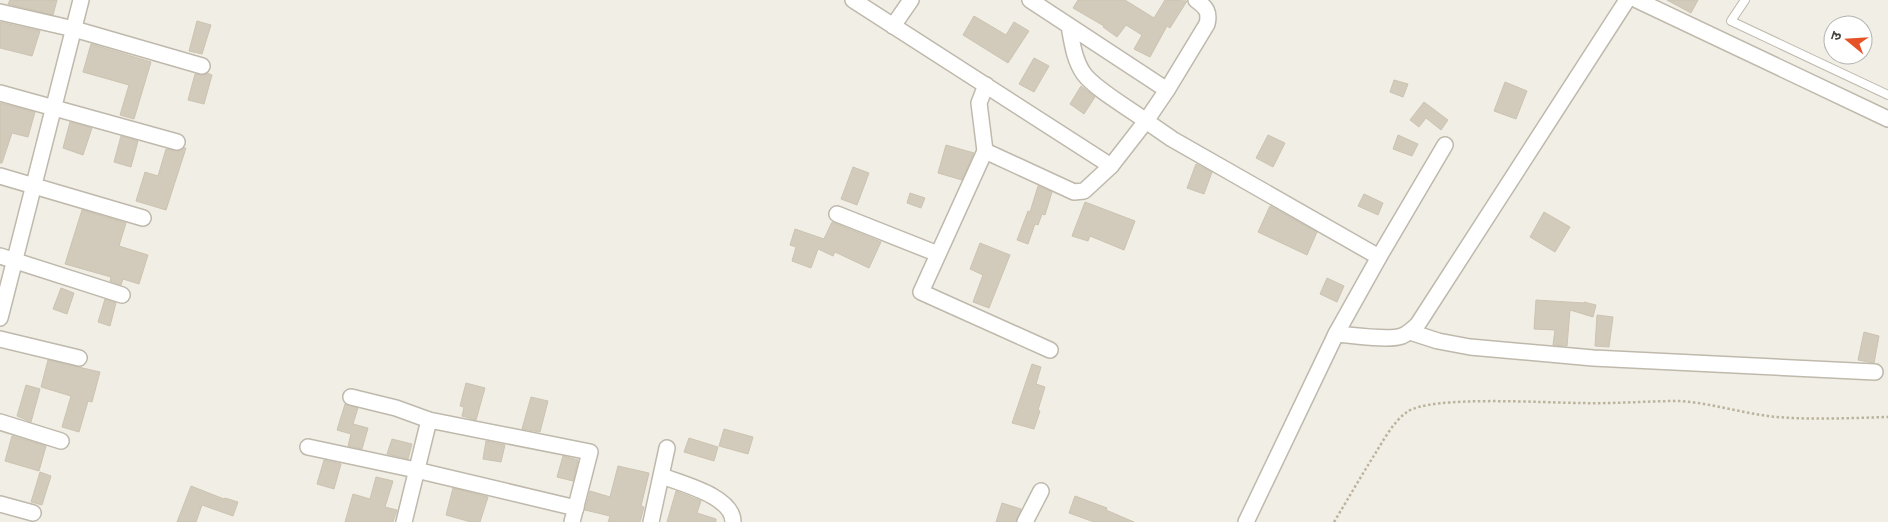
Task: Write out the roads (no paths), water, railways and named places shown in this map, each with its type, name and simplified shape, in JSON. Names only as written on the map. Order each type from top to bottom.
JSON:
[{"type":"street","points":[[0,318],[81,0]]},
{"type":"street","points":[[853,0],[1111,166]]},
{"type":"street","points":[[893,26],[911,0]]},
{"type":"street","points":[[1030,0],[1167,90]]},
{"type":"street","points":[[985,151],[1070,190],[1079,192],[1090,186],[1111,166],[1146,121],[1207,24],[1208,12],[1196,0]]},
{"type":"street","points":[[1336,334],[1390,338],[1401,337],[1410,332],[1426,314],[1627,0]]},
{"type":"street","points":[[1637,0],[1888,119]]},
{"type":"street","points":[[0,12],[74,29],[202,66]]},
{"type":"street","points":[[1068,26],[1076,58],[1084,74],[1092,82],[1172,140],[1379,256]]},
{"type":"street","points":[[986,85],[979,103],[985,151],[921,292],[1050,350]]},
{"type":"street","points":[[0,93],[177,142]]},
{"type":"street","points":[[1246,522],[1336,334],[1379,256],[1445,145]]},
{"type":"street","points":[[0,176],[143,218]]},
{"type":"street","points":[[838,214],[938,254]]},
{"type":"street","points":[[0,256],[15,259],[122,294]]},
{"type":"street","points":[[1410,332],[1438,341],[1470,347],[1584,357],[1875,372]]},
{"type":"street","points":[[0,339],[79,358]]},
{"type":"street","points":[[308,447],[416,470],[574,515],[590,452],[429,420],[396,408],[350,397]]},
{"type":"street","points":[[404,522],[429,420]]},
{"type":"street","points":[[0,422],[61,441]]},
{"type":"street","points":[[651,522],[662,476],[666,448]]},
{"type":"street","points":[[662,476],[720,500],[731,512],[733,522]]},
{"type":"street","points":[[1025,522],[1041,491]]},
{"type":"street","points":[[0,504],[33,513]]},
{"type":"lane","points":[[1745,0],[1731,21],[1888,95]]}]
